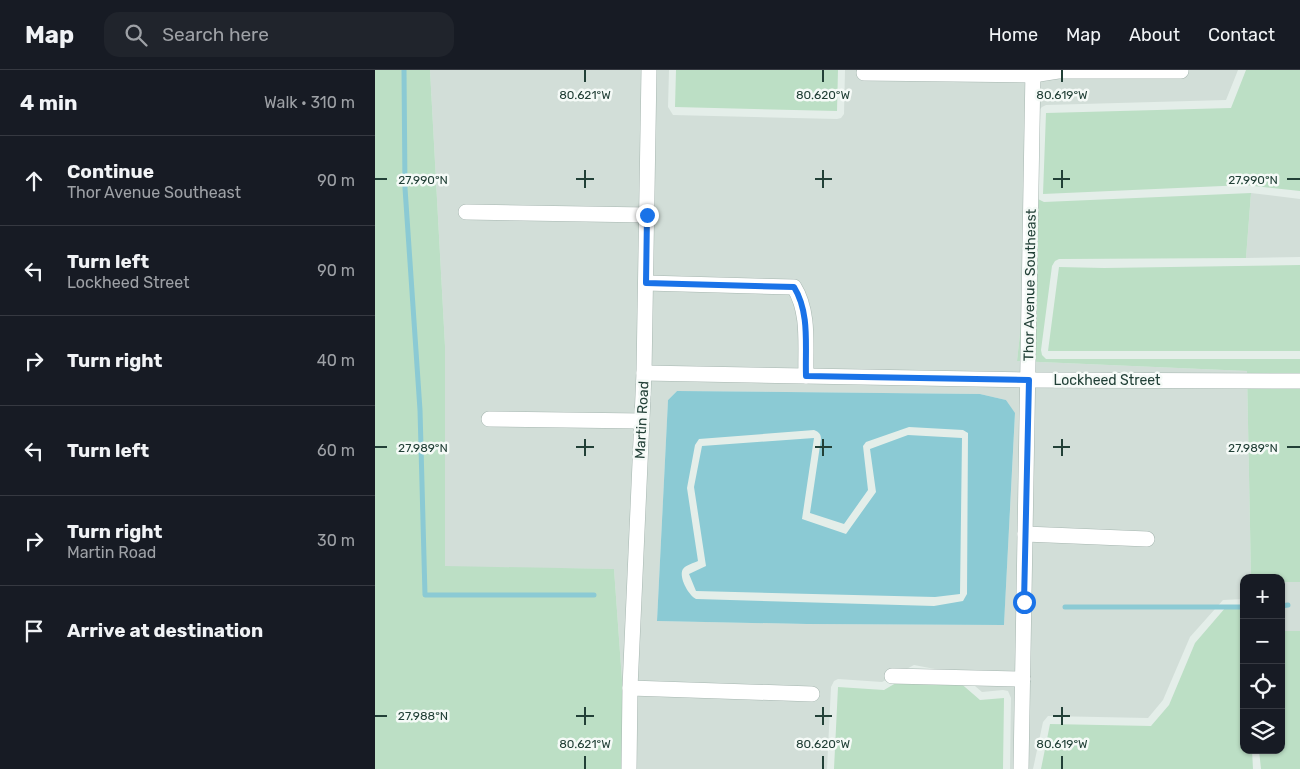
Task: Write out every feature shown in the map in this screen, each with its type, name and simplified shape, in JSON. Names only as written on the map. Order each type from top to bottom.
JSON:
[{"type":"street","name":"Martin Road","points":[[629,769],[630,688],[644,373],[649,70]]},
{"type":"street","points":[[864,73],[1181,71]]},
{"type":"street","name":"Thor Avenue Southeast","points":[[1021,769],[1033,72]]},
{"type":"street","points":[[466,212],[647,215]]},
{"type":"street","points":[[646,283],[794,287],[802,299],[805,325],[806,376]]},
{"type":"street","name":"Lockheed Street","points":[[644,373],[1029,380],[1300,381]]},
{"type":"street","points":[[489,418],[642,421]]},
{"type":"street","points":[[1025,534],[1147,539]]},
{"type":"street","points":[[892,676],[1023,679]]},
{"type":"street","points":[[630,688],[812,694]]},
{"type":"shaded area","points":[[430,70],[669,70],[668,107],[673,115],[837,119],[841,118],[844,114],[845,70],[1238,70],[1226,100],[1046,105],[1039,110],[1036,188],[1017,361],[1247,371],[1251,574],[1240,574],[1240,599],[1223,600],[1190,637],[1163,700],[1148,718],[1048,716],[1043,722],[1033,769],[1010,769],[1011,698],[1008,691],[982,692],[961,674],[914,665],[882,682],[838,679],[834,681],[831,687],[827,769],[624,769],[624,708],[614,569],[445,567],[445,346]],"holes":[[[677,391],[980,394],[1006,400],[1015,414],[1004,625],[657,621],[668,400]]]},
{"type":"shaded area","points":[[1251,193],[1300,199],[1300,257],[1246,258]]},
{"type":"shaded area","points":[[1285,582],[1300,582],[1300,631],[1285,631]]},
{"type":"green space","points":[[375,70],[430,70],[445,346],[445,566],[614,569],[624,708],[624,769],[375,769]]},
{"type":"green space","points":[[676,70],[838,70],[837,111],[675,107]]},
{"type":"green space","points":[[1246,70],[1300,70],[1300,191],[1245,185],[1043,194],[1046,113],[1231,108]]},
{"type":"green space","points":[[1036,188],[1038,199],[1044,202],[1251,193],[1246,258],[1059,259],[1055,261],[1052,266],[1041,350],[1042,355],[1046,359],[1300,359],[1300,582],[1285,582],[1285,574],[1251,574],[1247,371],[1017,361]]},
{"type":"green space","points":[[1300,265],[1300,351],[1048,351],[1059,267]]},
{"type":"green space","points":[[1226,607],[1240,607],[1240,754],[1252,754],[1253,769],[1041,769],[1050,724],[1151,726],[1169,705],[1195,643]]},
{"type":"green space","points":[[1285,631],[1300,631],[1300,769],[1261,769],[1259,754],[1285,754]]},
{"type":"green space","points":[[913,673],[958,681],[980,700],[1004,698],[1003,769],[834,769],[838,687],[884,690]]},
{"type":"water","points":[[677,391],[980,394],[1006,400],[1015,413],[1004,625],[657,621],[668,400]],"holes":[[[909,427],[963,430],[968,433],[967,594],[963,601],[934,606],[696,599],[687,590],[682,577],[683,569],[698,561],[687,488],[695,445],[699,439],[814,430],[820,434],[821,439],[810,513],[844,524],[868,490],[863,446],[866,442]]]},
{"type":"water","points":[[908,435],[962,438],[960,594],[935,597],[696,591],[689,574],[706,566],[694,487],[702,446],[814,438],[802,519],[846,534],[876,492],[870,449]]},
{"type":"waterway","points":[[404,70],[405,188],[420,410],[425,595],[594,595]]},
{"type":"waterway","points":[[1065,607],[1240,607]]},
{"type":"route","points":[[647,215],[646,283],[794,287],[802,299],[805,325],[806,376],[1029,380],[1024,602]]}]
